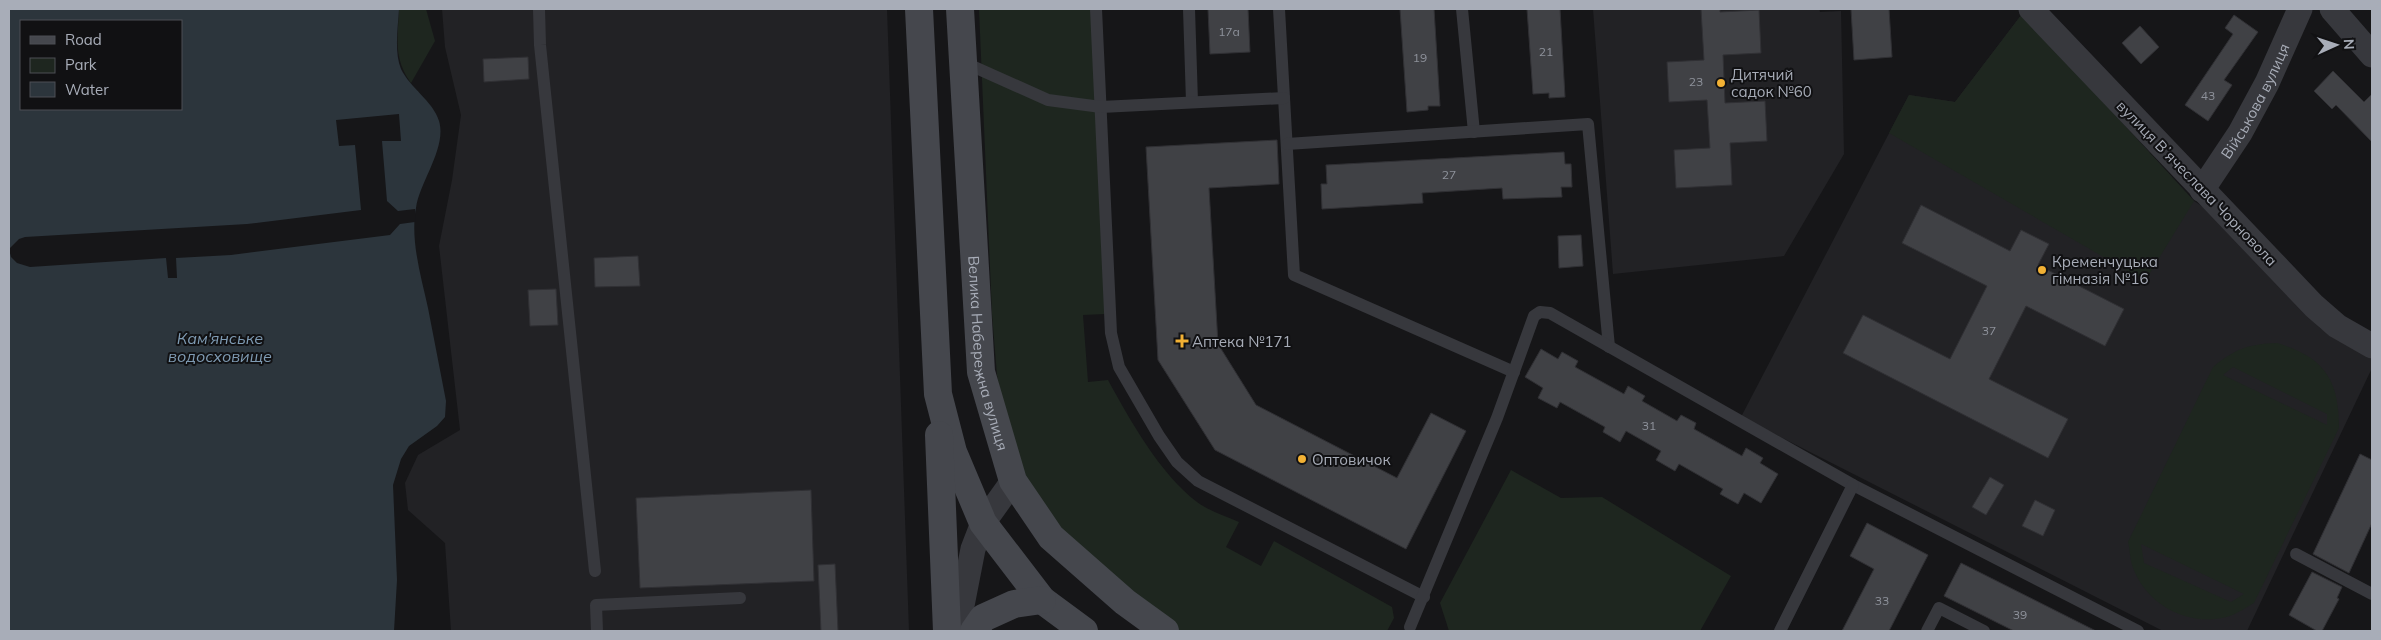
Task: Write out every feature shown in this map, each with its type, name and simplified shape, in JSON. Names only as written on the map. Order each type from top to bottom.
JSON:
[{"type":"street","points":[[919,9],[938,394],[947,631]]},
{"type":"street","name":"Велика Набережна вулиця","points":[[960,9],[981,372],[1013,481],[1052,537],[1125,602],[1165,631]]},
{"type":"street","name":"вулиця Вʼячеслава Чорновола","points":[[2031,9],[2314,306],[2337,326],[2372,346]]},
{"type":"street","name":"Військова вулиця","points":[[2202,190],[2240,133],[2267,83],[2300,9]]},
{"type":"street","points":[[2332,9],[2372,55]]},
{"type":"street","points":[[938,394],[953,452],[982,523],[1042,600],[1084,631]]},
{"type":"street","points":[[956,631],[972,549],[982,523],[1013,481]]},
{"type":"street","points":[[974,631],[983,618],[1014,604],[1042,600]]},
{"type":"lane","points":[[539,9],[540,45],[595,571]]},
{"type":"lane","points":[[1096,9],[1111,333],[1119,367],[1159,436],[1177,462],[1198,481],[1424,598]]},
{"type":"lane","points":[[1188,9],[1192,102]]},
{"type":"lane","points":[[1279,9],[1294,275],[1514,372]]},
{"type":"lane","points":[[1462,9],[1474,132]]},
{"type":"lane","points":[[962,62],[1048,100],[1101,107],[1284,98]]},
{"type":"lane","points":[[1287,144],[1588,124],[1609,347]]},
{"type":"lane","points":[[1410,630],[1497,418],[1534,316],[1540,312],[1550,313],[1854,485],[2138,631]]},
{"type":"lane","points":[[1780,631],[1854,485]]},
{"type":"lane","points":[[2296,554],[2372,594]]},
{"type":"lane","points":[[597,631],[596,605],[740,598]]},
{"type":"lane","points":[[1927,631],[1939,608],[1984,631]]},
{"type":"shaded area","points":[[442,9],[887,9],[909,631],[451,631],[445,543],[408,510],[405,483],[418,455],[460,430],[439,246],[452,180],[461,115],[445,47]]},
{"type":"shaded area","name":"Дитячий садок №60","points":[[1593,9],[1819,9],[1820,12],[1841,11],[1844,154],[1784,256],[1613,274]]},
{"type":"shaded area","name":"Кременчуцька гімназія №16","points":[[2022,14],[2194,201],[2211,212],[2320,328],[2372,358],[2372,368],[2247,631],[2163,631],[1741,417],[1909,95],[1955,102]]},
{"type":"green space","points":[[399,9],[426,9],[435,41],[411,83],[401,65],[399,56]]},
{"type":"green space","points":[[979,9],[1091,9],[1105,314],[1083,315],[1088,382],[1108,380],[1147,446],[1171,477],[1197,502],[1212,511],[1239,522],[1226,547],[1261,566],[1274,541],[1392,607],[1394,618],[1387,631],[1178,631],[1055,526],[1026,478],[1007,430],[997,375],[992,314]]},
{"type":"green space","points":[[2022,14],[2194,201],[2145,281],[1889,133],[1909,95],[1955,102]]},
{"type":"green space","points":[[2277,343],[2307,355],[2326,372],[2336,396],[2339,428],[2254,603],[2230,616],[2215,619],[2200,619],[2186,616],[2172,611],[2149,594],[2133,568],[2128,542],[2213,367],[2242,349]],"holes":[[[2233,367],[2327,414],[2327,425],[2223,375]],[[2141,544],[2244,594],[2231,602],[2144,563]]]},
{"type":"green space","points":[[1511,470],[1561,498],[1602,497],[1731,576],[1700,631],[1449,631],[1440,603]]},
{"type":"water","name":"Кам'янське водосховище","points":[[9,9],[399,9],[397,47],[401,69],[432,107],[439,121],[439,142],[418,198],[414,233],[417,258],[446,401],[445,417],[437,426],[409,446],[401,459],[393,485],[397,580],[394,631],[9,631]]},
{"type":"pier","points":[[399,114],[401,141],[382,141],[387,201],[398,211],[415,209],[416,216],[415,222],[400,224],[390,235],[231,255],[176,258],[177,278],[168,278],[166,258],[30,267],[17,263],[11,257],[9,249],[19,239],[25,237],[247,224],[361,210],[355,145],[339,146],[336,120]]},
{"type":"building","points":[[1208,9],[1248,9],[1250,52],[1210,54]]},
{"type":"building","points":[[1400,9],[1434,9],[1440,106],[1428,106],[1428,110],[1407,112]]},
{"type":"building","points":[[1527,9],[1560,9],[1565,97],[1549,98],[1549,93],[1533,94]]},
{"type":"building","points":[[1701,9],[1720,9],[1720,12],[1759,10],[1761,53],[1723,55],[1725,103],[1765,101],[1767,141],[1730,143],[1732,185],[1676,188],[1674,150],[1710,148],[1707,100],[1669,102],[1667,62],[1704,60]]},
{"type":"building","points":[[1851,9],[1889,9],[1892,57],[1854,60]]},
{"type":"building","points":[[2234,15],[2258,32],[2224,80],[2232,85],[2208,121],[2185,105],[2233,34],[2225,28]]},
{"type":"building","points":[[2140,26],[2159,47],[2141,64],[2122,43]]},
{"type":"building","points":[[528,57],[529,79],[484,82],[483,59]]},
{"type":"building","points":[[2333,71],[2364,102],[2372,94],[2372,142],[2336,105],[2332,109],[2314,91]]},
{"type":"building","points":[[1277,140],[1279,184],[1209,188],[1218,344],[1256,405],[1397,478],[1431,413],[1466,431],[1406,549],[1215,450],[1158,360],[1146,147]]},
{"type":"building","points":[[1564,152],[1565,164],[1571,164],[1572,187],[1561,187],[1562,197],[1503,199],[1502,188],[1422,193],[1423,203],[1322,209],[1321,184],[1327,184],[1326,165]]},
{"type":"building","points":[[1921,205],[2010,251],[2021,230],[2049,244],[2038,265],[2124,309],[2105,346],[2026,306],[1989,379],[2068,419],[2048,458],[1843,353],[1863,315],[1950,359],[1987,286],[1902,243]]},
{"type":"building","points":[[1581,235],[1583,266],[1559,268],[1558,236]]},
{"type":"building","points":[[638,256],[640,286],[595,287],[594,258]]},
{"type":"building","points":[[556,289],[558,325],[530,326],[528,290]]},
{"type":"building","points":[[1541,349],[1558,359],[1562,352],[1578,361],[1575,367],[1624,394],[1628,386],[1645,396],[1642,401],[1677,421],[1681,415],[1696,423],[1694,429],[1742,456],[1746,448],[1763,458],[1760,463],[1778,474],[1761,503],[1744,493],[1738,504],[1720,494],[1723,489],[1679,464],[1675,471],[1656,460],[1661,451],[1626,431],[1620,442],[1603,432],[1605,427],[1560,402],[1557,408],[1538,398],[1543,388],[1525,377]]},
{"type":"building","points":[[2360,454],[2372,460],[2372,523],[2349,573],[2313,554]]},
{"type":"building","points":[[1990,477],[2004,485],[1986,515],[1972,507]]},
{"type":"building","points":[[811,490],[814,581],[640,588],[636,498]]},
{"type":"building","points":[[2035,500],[2055,510],[2043,536],[2022,526]]},
{"type":"building","points":[[1867,523],[1928,555],[1889,631],[1842,631],[1874,569],[1850,556]]},
{"type":"building","points":[[1961,563],[2096,631],[2014,631],[1944,596]]},
{"type":"building","points":[[835,564],[838,631],[821,631],[818,565]]},
{"type":"building","points":[[2312,572],[2342,587],[2337,598],[2339,599],[2322,631],[2317,631],[2289,615]]},
{"type":"place","name":"Дитячий садок №60","points":[[1721,83]]},
{"type":"place","name":"Кременчуцька гімназія №16","points":[[2042,270]]},
{"type":"place","name":"Аптека №171","points":[[1182,341]]},
{"type":"place","name":"Оптовичок","points":[[1302,459]]}]
